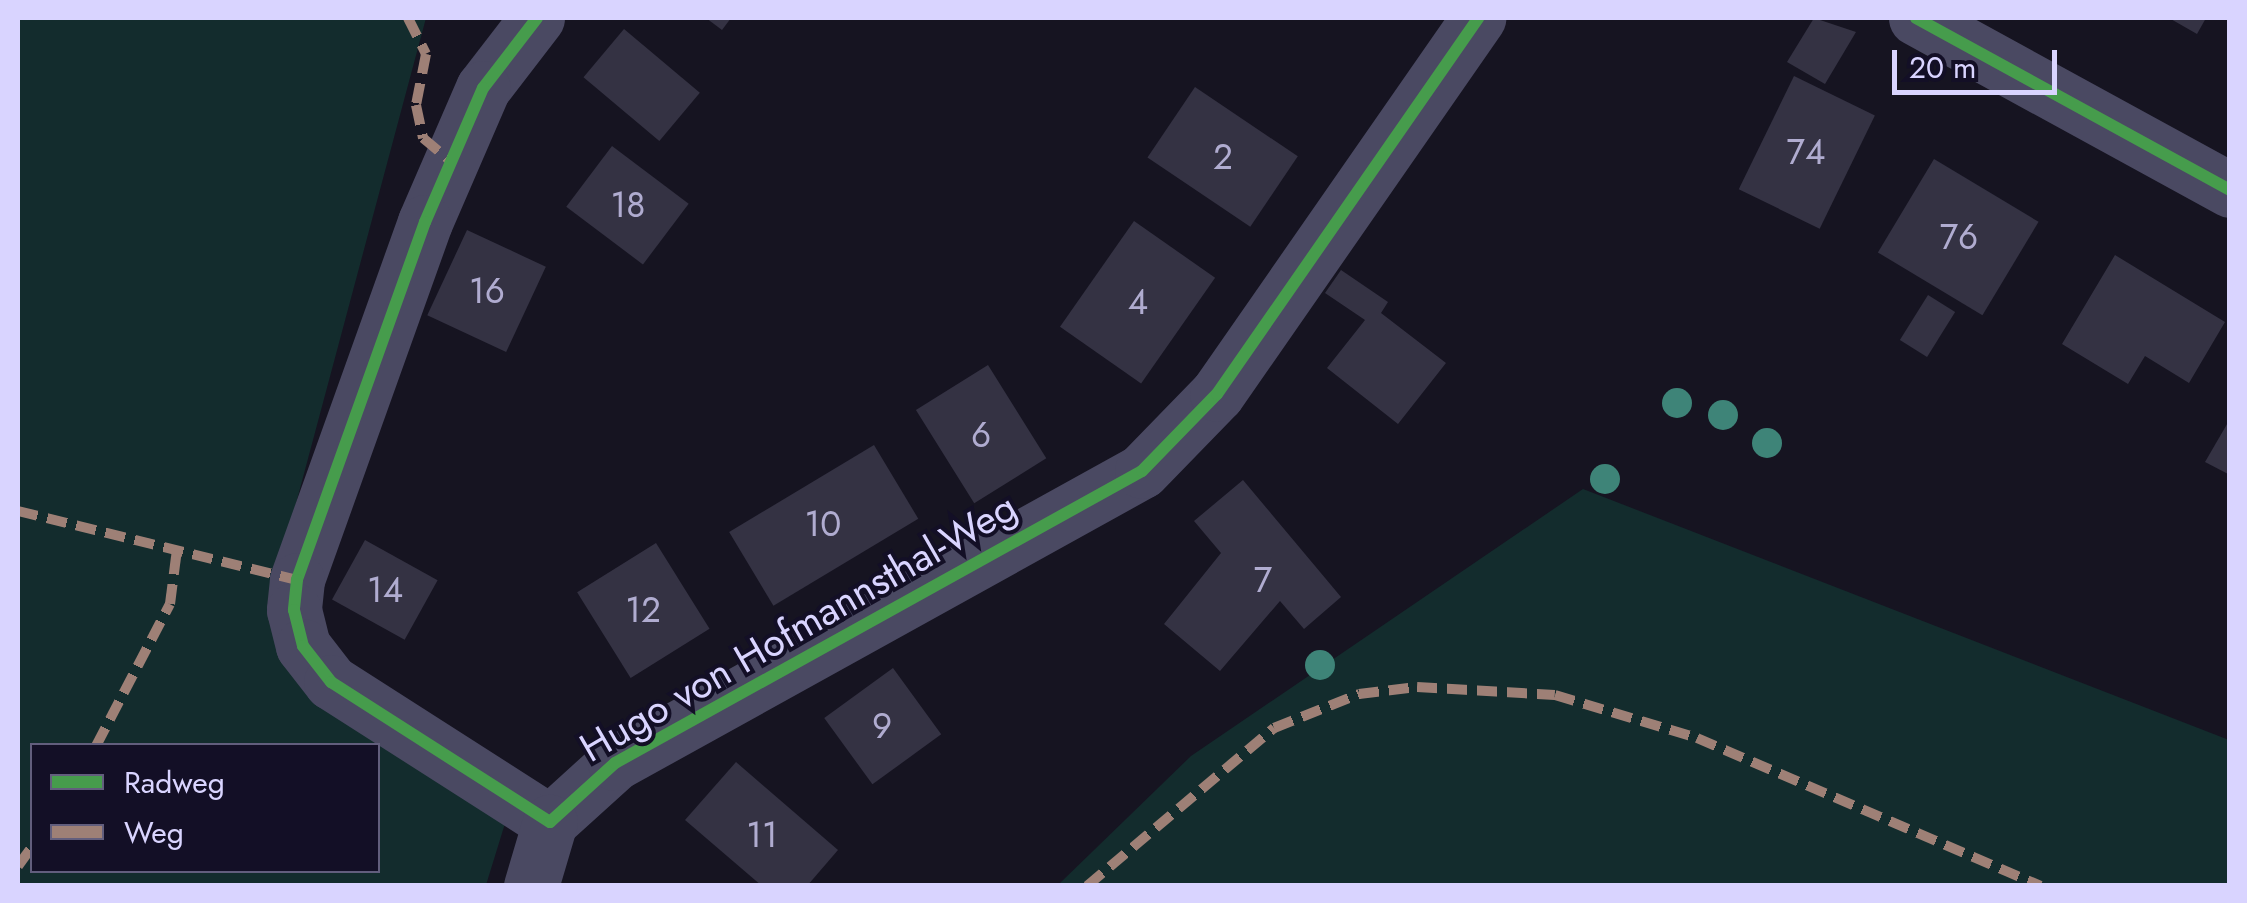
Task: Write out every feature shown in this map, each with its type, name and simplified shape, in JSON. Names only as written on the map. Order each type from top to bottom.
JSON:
[{"type":"street","points":[[531,886],[550,822],[331,682],[304,646],[294,610],[296,580],[444,176],[483,88],[537,18]]},
{"type":"street","name":"Hugo von Hofmannsthal-Weg","points":[[550,822],[615,762],[1142,471],[1217,394],[1478,18]]},
{"type":"street","points":[[1916,18],[2230,190]]},
{"type":"green space","points":[[18,18],[426,18],[268,608],[507,817],[486,885],[18,885]]},
{"type":"green space","points":[[1583,489],[2229,740],[2229,885],[1058,885],[1191,756]]},
{"type":"building","points":[[706,18],[731,18],[722,30]]},
{"type":"building","points":[[1814,18],[1856,32],[1825,84],[1787,62]]},
{"type":"building","points":[[2169,18],[2206,18],[2197,34]]},
{"type":"building","points":[[624,29],[700,93],[659,141],[584,77]]},
{"type":"building","points":[[1794,76],[1875,115],[1820,229],[1739,189]]},
{"type":"building","points":[[1195,87],[1298,156],[1250,227],[1147,157]]},
{"type":"building","points":[[612,146],[689,204],[643,264],[566,207]]},
{"type":"building","points":[[1934,159],[2039,222],[1982,315],[1878,252]]},
{"type":"building","points":[[1134,221],[1215,278],[1141,383],[1060,327]]},
{"type":"building","points":[[467,230],[546,267],[506,352],[427,315]]},
{"type":"building","points":[[2115,255],[2225,322],[2189,383],[2145,356],[2128,384],[2062,344]]},
{"type":"building","points":[[1341,270],[1388,302],[1381,313],[1446,363],[1398,424],[1327,368],[1365,320],[1325,293]]},
{"type":"building","points":[[1928,295],[1955,312],[1927,357],[1900,340]]},
{"type":"building","points":[[988,365],[1046,458],[974,503],[916,410]]},
{"type":"building","points":[[2230,419],[2230,475],[2205,462]]},
{"type":"building","points":[[874,445],[918,519],[773,606],[729,532]]},
{"type":"building","points":[[1243,480],[1341,597],[1304,629],[1280,601],[1220,671],[1164,624],[1221,553],[1194,521]]},
{"type":"building","points":[[365,540],[438,580],[405,640],[332,599]]},
{"type":"building","points":[[656,543],[710,629],[631,678],[577,592]]},
{"type":"building","points":[[893,668],[941,734],[872,784],[824,718]]},
{"type":"building","points":[[736,762],[838,850],[807,886],[762,886],[685,820]]},
{"type":"marked path","points":[[408,18],[426,54],[416,105],[423,138],[450,161]]},
{"type":"marked path","points":[[18,511],[297,580]]},
{"type":"marked path","points":[[98,743],[170,604],[177,549]]},
{"type":"marked path","points":[[1087,886],[1274,728],[1359,694],[1417,687],[1555,695],[1697,738],[2040,886]]},
{"type":"marked path","points":[[18,866],[30,850]]},
{"type":"cycle path","points":[[537,18],[483,88],[425,222],[297,580],[294,610],[303,646],[331,682],[550,822],[615,763],[1142,471],[1217,394],[1478,18]]},
{"type":"cycle path","points":[[1916,18],[2230,190]]}]
